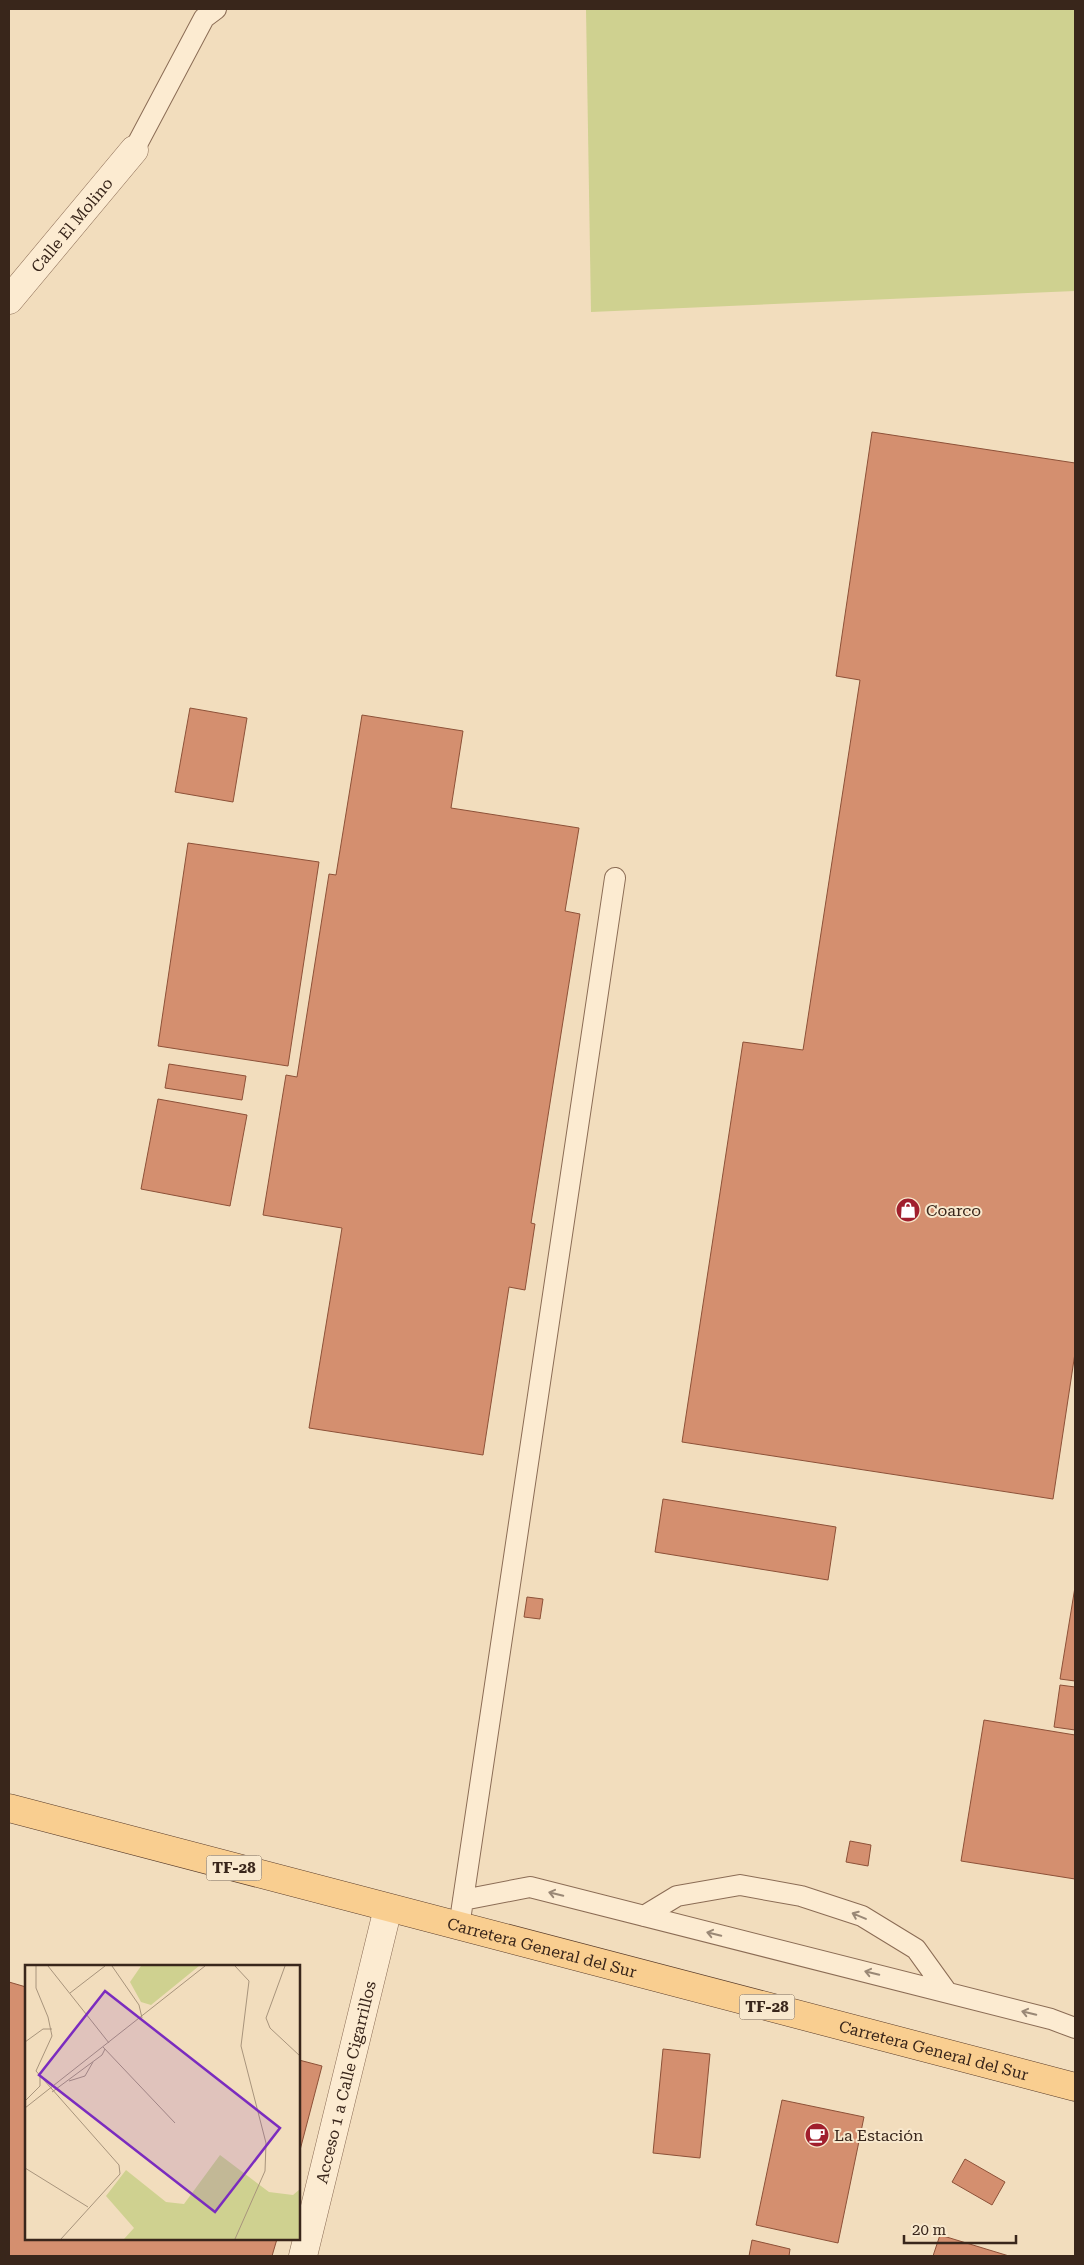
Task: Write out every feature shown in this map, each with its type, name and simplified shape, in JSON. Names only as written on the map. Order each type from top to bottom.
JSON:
[{"type":"main road","name":"Carretera General del Sur","points":[[9,1808],[459,1927],[1075,2086]]},
{"type":"street","name":"Calle El Molino","points":[[9,300],[134,150]]},
{"type":"street","name":"Acceso 1 a Calle Cigarrillos","points":[[303,2256],[388,1908]]},
{"type":"lane","points":[[134,150],[204,18],[216,9]]},
{"type":"lane","points":[[459,1927],[615,878]]},
{"type":"lane","points":[[644,1916],[677,1896],[740,1885],[801,1896],[862,1916],[916,1950],[947,1992]]},
{"type":"lane","points":[[463,1900],[530,1887],[947,1992],[1051,2019],[1075,2028]]},
{"type":"green space","points":[[586,9],[1075,9],[1075,291],[591,312]]},
{"type":"building","points":[[872,432],[1075,463],[1075,1353],[1053,1499],[682,1442],[743,1042],[803,1050],[860,680],[836,676]]},
{"type":"building","points":[[190,708],[247,718],[233,802],[175,792]]},
{"type":"building","points":[[362,715],[463,731],[451,808],[579,828],[565,911],[580,914],[531,1223],[535,1224],[525,1290],[509,1287],[483,1455],[309,1428],[342,1228],[263,1215],[286,1075],[297,1077],[329,874],[336,875]]},
{"type":"building","points":[[188,843],[319,862],[288,1066],[158,1046]]},
{"type":"building","points":[[169,1064],[246,1076],[242,1100],[165,1088]]},
{"type":"building","points":[[158,1099],[247,1115],[230,1206],[141,1189]]},
{"type":"building","points":[[663,1499],[836,1527],[828,1580],[655,1552]]},
{"type":"building","points":[[1075,1587],[1075,1681],[1060,1679]]},
{"type":"building","points":[[527,1597],[543,1599],[540,1619],[524,1617]]},
{"type":"building","points":[[1060,1685],[1075,1687],[1075,1730],[1054,1727]]},
{"type":"building","points":[[984,1720],[1075,1735],[1075,1879],[961,1861]]},
{"type":"building","points":[[850,1841],[871,1845],[868,1866],[846,1862]]},
{"type":"building","points":[[9,1982],[25,1987],[25,2240],[277,2240],[272,2256],[9,2256]]},
{"type":"building","points":[[663,2049],[710,2054],[700,2158],[653,2153]]},
{"type":"building","points":[[300,2060],[322,2066],[300,2150]]},
{"type":"building","points":[[782,2100],[864,2117],[838,2243],[756,2225]]},
{"type":"building","points":[[965,2159],[1005,2182],[992,2205],[952,2182]]},
{"type":"building","points":[[940,2235],[1009,2256],[933,2256]]},
{"type":"building","points":[[752,2240],[790,2249],[789,2256],[749,2256]]},
{"type":"place","name":"Coarco","points":[[908,1210]]},
{"type":"place","name":"La Estación","points":[[817,2135]]}]
